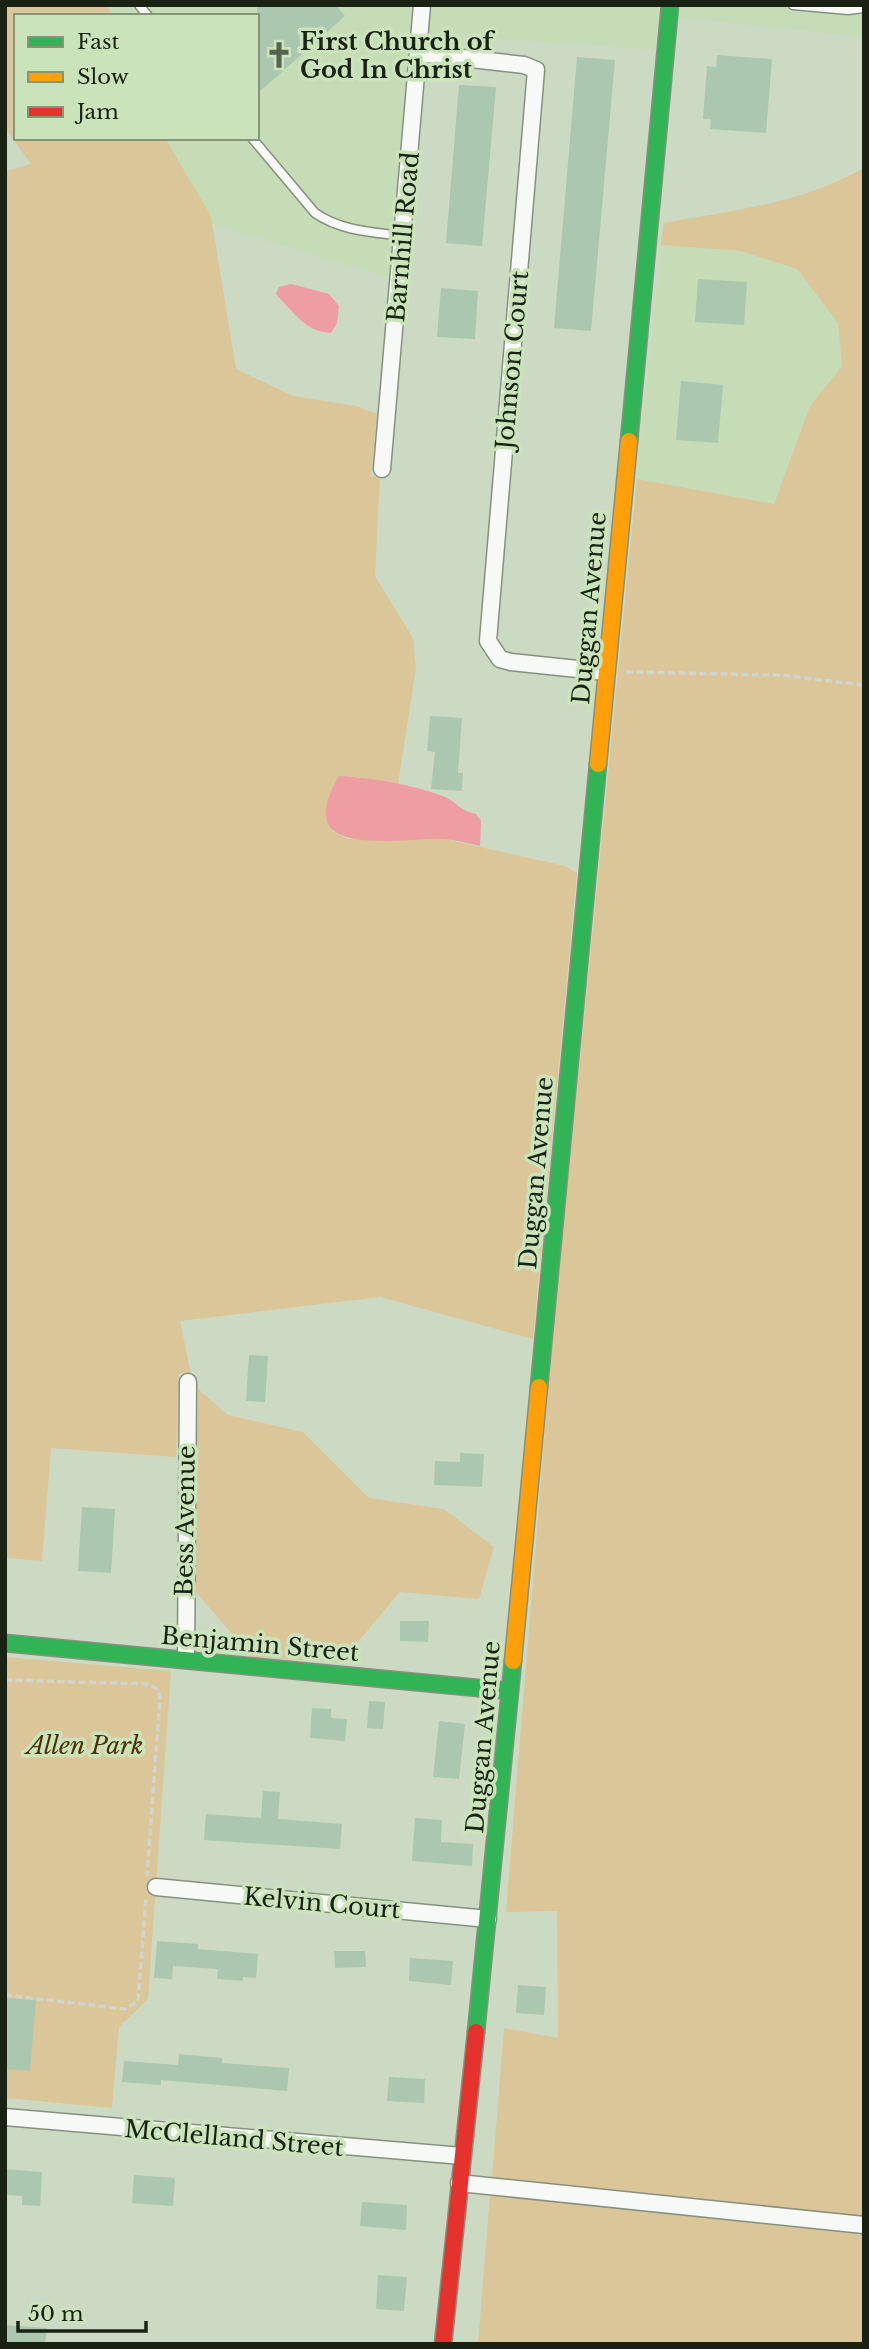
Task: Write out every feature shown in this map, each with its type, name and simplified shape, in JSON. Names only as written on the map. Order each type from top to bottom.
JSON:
[{"type":"street","name":"Barnhill Road","points":[[382,469],[422,5]]},
{"type":"street","name":"Duggan Avenue","points":[[443,2344],[488,1919],[670,5]]},
{"type":"street","name":"Johnson Court","points":[[418,53],[524,65],[536,70],[488,641],[500,659],[512,663],[606,671]]},
{"type":"street","name":"Bess Avenue","points":[[186,1659],[188,1382]]},
{"type":"street","name":"Benjamin Street","points":[[5,1643],[510,1691]]},
{"type":"street","name":"Kelvin Court","points":[[150,1885],[488,1919]]},
{"type":"street","name":"McClelland Street","points":[[5,2117],[463,2156]]},
{"type":"street","points":[[459,2183],[864,2225]]},
{"type":"lane","points":[[793,5],[848,10],[864,8]]},
{"type":"lane","points":[[254,140],[315,213],[328,222],[346,228],[403,236]]},
{"type":"path","points":[[606,671],[780,675],[864,685]]},
{"type":"path","points":[[5,1680],[149,1684],[158,1690],[160,1699],[150,1885],[138,2001],[125,2009],[5,1995]]},
{"type":"shaded area","points":[[107,5],[412,5],[390,278],[212,224],[166,140],[259,140],[259,14],[111,14]]},
{"type":"shaded area","points":[[432,5],[660,5],[655,50],[430,34]]},
{"type":"shaded area","points":[[680,5],[864,5],[864,37],[679,18]]},
{"type":"shaded area","points":[[661,245],[741,251],[797,269],[838,323],[842,366],[810,406],[774,504],[637,479]]},
{"type":"shaded area","points":[[291,284],[329,294],[339,306],[337,323],[331,333],[307,325],[276,294],[279,287]]},
{"type":"shaded area","points":[[339,776],[391,782],[448,798],[466,811],[476,814],[481,821],[480,846],[443,839],[376,841],[355,839],[337,833],[327,822],[327,803]]},
{"type":"green space","points":[[5,5],[107,5],[111,14],[14,14],[14,140],[166,140],[211,216],[236,369],[293,396],[356,406],[377,414],[371,476],[380,477],[375,576],[413,638],[416,668],[398,784],[358,777],[332,831],[347,839],[445,839],[565,866],[577,873],[533,1339],[380,1297],[180,1321],[191,1374],[179,1373],[176,1457],[51,1448],[42,1561],[5,1558],[5,171],[31,164],[5,128]]},
{"type":"green space","points":[[864,168],[864,2217],[492,2178],[504,2028],[558,2038],[557,1911],[506,1912],[552,1344],[637,479],[774,504],[810,406],[842,366],[838,323],[797,269],[741,251],[661,245],[663,223],[741,210],[791,198],[816,190]]},
{"type":"green space","points":[[198,1389],[228,1415],[303,1432],[369,1498],[444,1509],[494,1547],[479,1599],[400,1592],[341,1662],[252,1657],[194,1590]]},
{"type":"green space","name":"Allen Park","points":[[5,1657],[171,1671],[148,1999],[119,2027],[112,2108],[5,2098]]},
{"type":"green space","points":[[490,2195],[864,2234],[864,2344],[478,2344]]},
{"type":"building","name":"First Church of God In Christ","points":[[257,5],[336,5],[345,16],[259,92]]},
{"type":"building","points":[[717,55],[772,59],[766,133],[710,129],[711,119],[703,119],[707,66],[716,67]]},
{"type":"building","points":[[577,57],[615,60],[591,331],[554,328]]},
{"type":"building","points":[[459,85],[496,87],[482,246],[446,243]]},
{"type":"building","points":[[698,279],[747,282],[744,325],[695,322]]},
{"type":"building","points":[[441,288],[478,291],[475,339],[437,337]]},
{"type":"building","points":[[681,381],[723,385],[718,443],[676,440]]},
{"type":"building","points":[[430,716],[462,718],[458,773],[463,773],[462,791],[431,789],[435,752],[427,751]]},
{"type":"building","points":[[249,1355],[268,1356],[265,1402],[246,1401]]},
{"type":"building","points":[[460,1453],[484,1454],[482,1487],[434,1485],[435,1461],[460,1462]]},
{"type":"building","points":[[82,1507],[115,1509],[111,1573],[78,1571]]},
{"type":"building","points":[[400,1621],[429,1621],[428,1642],[400,1641]]},
{"type":"building","points":[[369,1701],[385,1702],[383,1729],[367,1728]]},
{"type":"building","points":[[312,1708],[331,1709],[331,1718],[347,1719],[345,1741],[310,1738]]},
{"type":"building","points":[[439,1721],[465,1724],[459,1779],[433,1777]]},
{"type":"building","points":[[263,1791],[280,1792],[278,1819],[342,1824],[340,1849],[204,1840],[206,1814],[261,1818]]},
{"type":"building","points":[[415,1818],[442,1820],[441,1842],[473,1844],[472,1866],[412,1861]]},
{"type":"building","points":[[157,1941],[198,1944],[198,1949],[258,1954],[256,1978],[243,1977],[243,1981],[217,1979],[218,1969],[173,1966],[172,1979],[154,1978]]},
{"type":"building","points":[[334,1951],[365,1951],[366,1967],[335,1968]]},
{"type":"building","points":[[410,1958],[453,1961],[451,1985],[409,1981]]},
{"type":"building","points":[[518,1985],[546,1987],[544,2015],[516,2013]]},
{"type":"building","points":[[5,1998],[36,2000],[30,2071],[5,2069]]},
{"type":"building","points":[[179,2054],[222,2058],[222,2063],[289,2068],[287,2091],[161,2080],[161,2085],[122,2082],[124,2061],[178,2065]]},
{"type":"building","points":[[389,2077],[425,2079],[424,2103],[387,2101]]},
{"type":"building","points":[[5,2169],[42,2172],[40,2206],[22,2205],[22,2196],[5,2195]]},
{"type":"building","points":[[134,2175],[175,2178],[173,2206],[132,2203]]},
{"type":"building","points":[[362,2202],[407,2205],[406,2230],[360,2226]]},
{"type":"building","points":[[378,2275],[407,2277],[404,2311],[376,2309]]},
{"type":"building","points":[[5,2325],[47,2328],[45,2344],[5,2344]]},
{"type":"traffic: fast","points":[[629,441],[670,5]]},
{"type":"traffic: fast","points":[[539,1387],[598,764]]},
{"type":"traffic: fast","points":[[5,1643],[510,1691]]},
{"type":"traffic: fast","points":[[476,2032],[513,1661]]},
{"type":"traffic: slow","points":[[598,764],[629,441]]},
{"type":"traffic: slow","points":[[513,1661],[539,1387]]},
{"type":"traffic: jam","points":[[443,2344],[476,2032]]},
{"type":"place","name":"First Church of God In Christ","points":[[279,55]]}]
